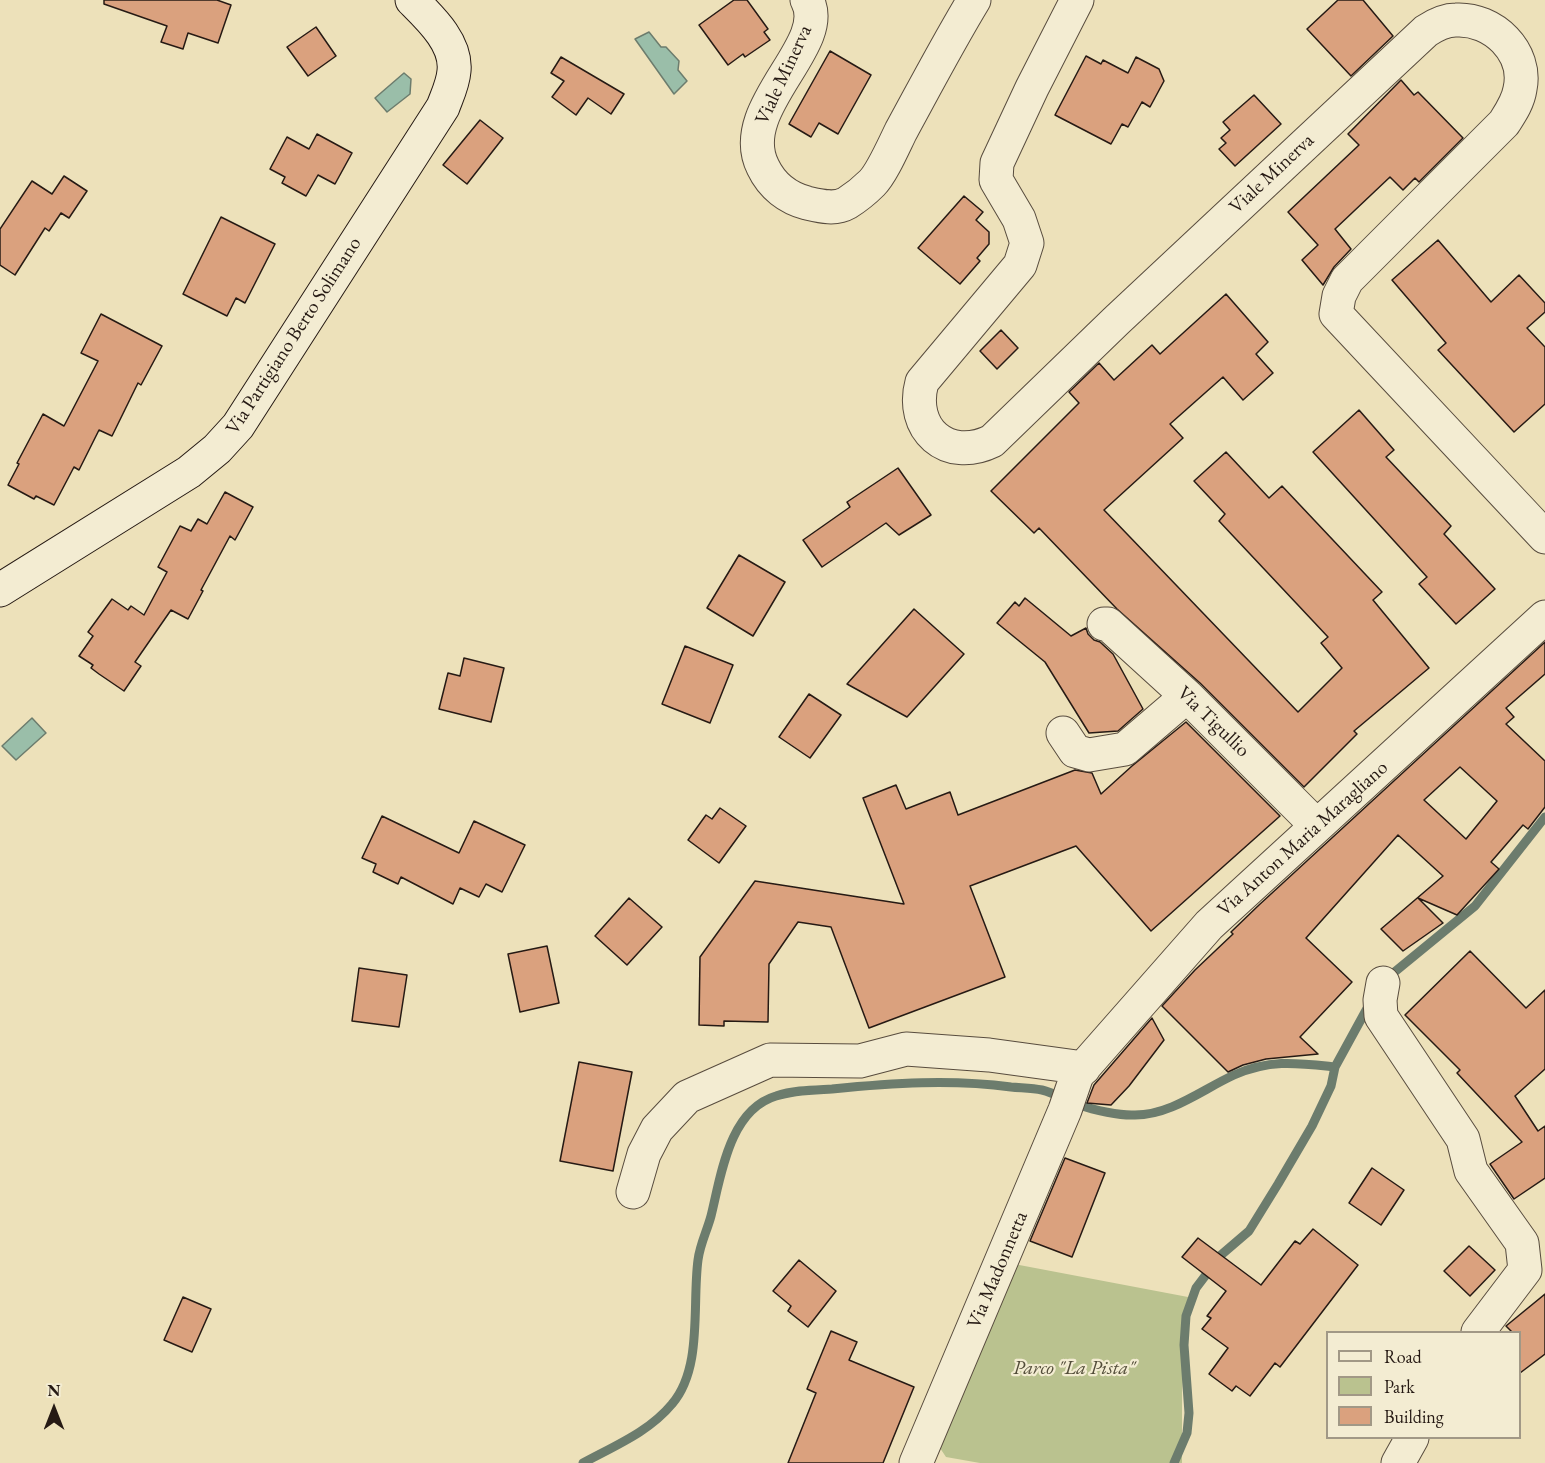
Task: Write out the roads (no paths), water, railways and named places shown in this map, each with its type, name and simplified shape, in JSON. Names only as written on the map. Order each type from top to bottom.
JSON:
[{"type":"street","name":"Via Partigiano Berto Solimano","points":[[0,590],[189,472],[217,449],[238,426],[443,107],[454,70],[450,47],[432,20],[412,0]]},
{"type":"street","name":"Viale Minerva","points":[[807,0],[811,20],[804,42],[761,118],[755,145],[763,168],[781,192],[804,202],[831,207],[846,204],[874,182],[974,0]]},
{"type":"street","name":"Viale Minerva","points":[[1077,0],[997,163],[996,180],[1018,219],[1027,243],[1020,265],[922,382],[918,395],[918,408],[929,432],[939,441],[952,447],[965,449],[979,448],[992,441],[1124,313],[1425,31],[1439,23],[1470,20],[1499,33],[1517,58],[1521,72],[1521,88],[1516,103],[1504,123],[1347,280],[1338,296],[1336,314],[1545,537]]},
{"type":"street","name":"Via Anton Maria Maragliano","points":[[1081,1072],[1209,925],[1545,617]]},
{"type":"street","name":"Via Tigullio","points":[[1104,624],[1108,624],[1187,696],[1317,826]]},
{"type":"street","points":[[1063,733],[1075,751],[1089,755],[1125,749],[1187,696]]},
{"type":"street","points":[[1383,983],[1380,1000],[1382,1016],[1463,1139],[1471,1171],[1522,1243],[1525,1270],[1479,1331]]},
{"type":"street","points":[[633,1192],[644,1154],[657,1129],[687,1097],[770,1060],[860,1061],[906,1049],[989,1055],[1081,1072]]},
{"type":"street","name":"Via Madonnetta","points":[[916,1463],[1081,1072]]},
{"type":"waterway","points":[[1386,979],[1475,906],[1545,817]]},
{"type":"waterway","points":[[1174,1463],[1187,1433],[1189,1413],[1184,1345],[1186,1316],[1196,1288],[1221,1255],[1249,1231],[1278,1184],[1312,1126],[1331,1086],[1335,1067],[1370,1003]]},
{"type":"waterway","points":[[583,1463],[653,1423],[672,1404],[682,1389],[692,1354],[696,1277],[700,1248],[730,1146],[747,1115],[760,1104],[776,1096],[804,1091],[899,1084],[966,1083],[1042,1090],[1092,1109],[1135,1115],[1148,1114],[1174,1106],[1234,1075],[1260,1066],[1284,1063],[1335,1067]]},
{"type":"park label","name":"Parco \"La Pista\"","points":[[1074,1369]]}]
